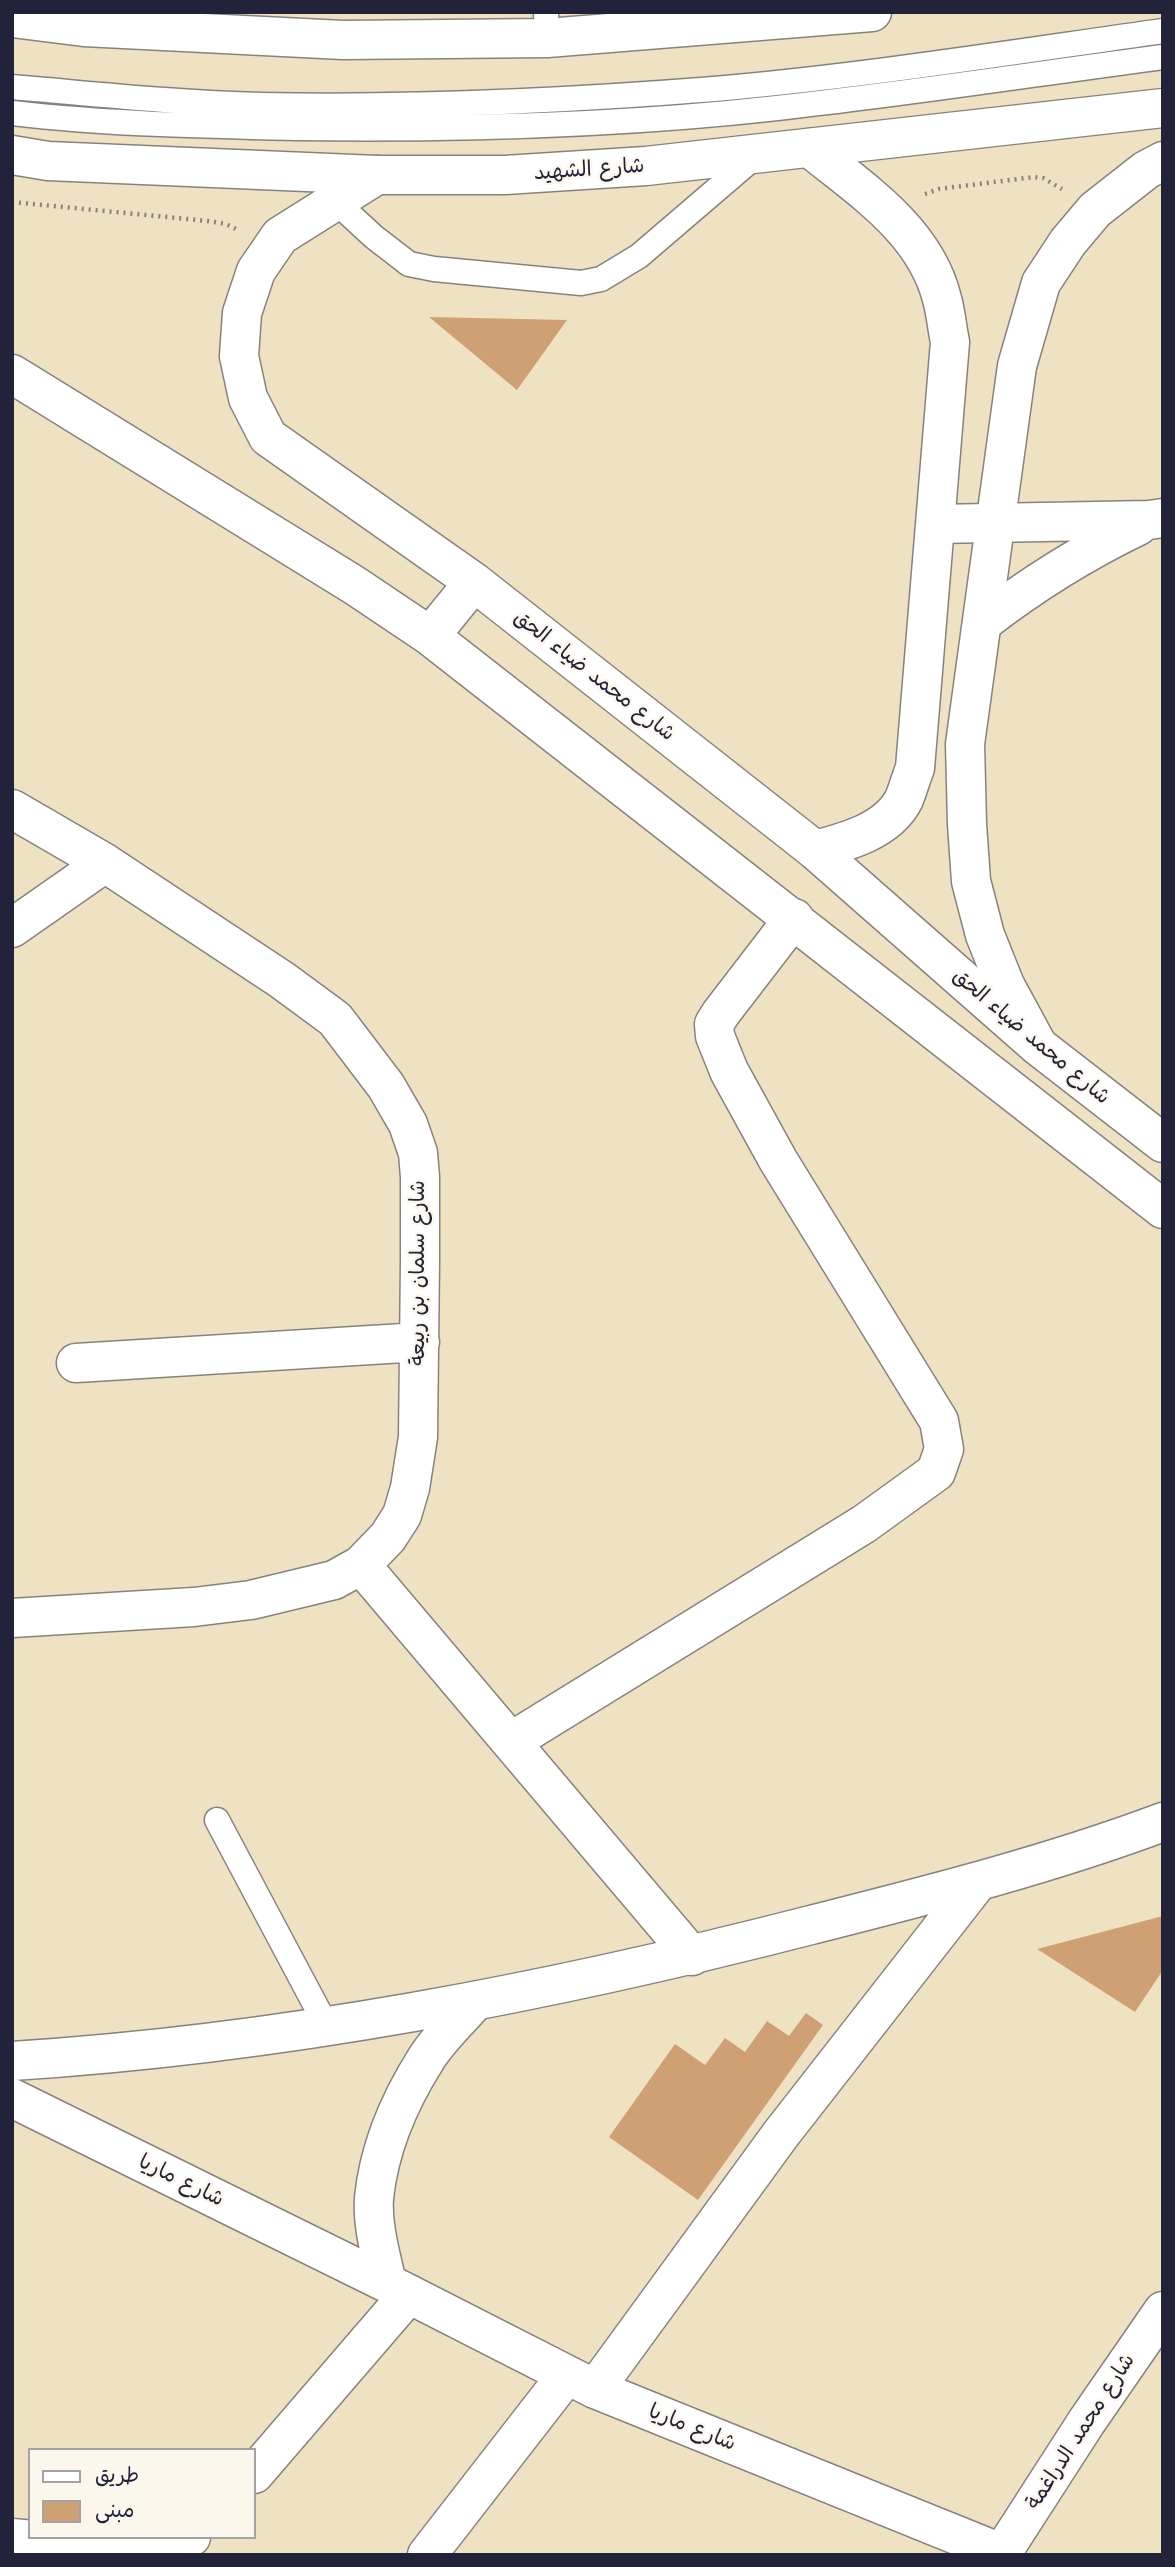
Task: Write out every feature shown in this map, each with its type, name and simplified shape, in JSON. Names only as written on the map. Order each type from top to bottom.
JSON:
[{"type":"main road","points":[[12,18],[83,27],[343,40],[547,25],[856,13]]},
{"type":"main road","name":"شارع الشهيد","points":[[12,155],[48,161],[325,187],[377,175],[505,175],[646,166],[1163,108]]},
{"type":"main road","points":[[810,148],[897,219],[925,257],[942,298],[950,342],[915,768],[902,802],[878,827],[847,841],[815,850]]},
{"type":"main road","points":[[1038,1046],[1005,985],[985,935],[971,881],[965,744],[1017,366],[1041,283],[1068,242],[1095,210],[1146,170],[1163,161]]},
{"type":"main road","name":"شارع محمد ضياء الحق","points":[[325,187],[281,236],[256,271],[242,313],[239,356],[248,398],[268,437],[474,582],[815,850],[1038,1046],[1163,1143]]},
{"type":"main road","points":[[12,374],[354,585],[430,636],[1163,1209]]},
{"type":"main road","points":[[936,524],[1156,519]]},
{"type":"main road","points":[[982,623],[1062,565],[1156,519]]},
{"type":"main road","points":[[430,636],[474,582]]},
{"type":"main road","name":"شارع سلمان بن ربيعة","points":[[12,809],[105,863],[282,980],[335,1019],[386,1086],[408,1124],[418,1153],[420,1177],[418,1437],[410,1488],[402,1516],[388,1537],[361,1565],[334,1580],[251,1600],[194,1607],[12,1618]]},
{"type":"main road","points":[[12,928],[105,863]]},
{"type":"main road","points":[[512,1741],[864,1524],[936,1472],[944,1449],[939,1421],[778,1160],[729,1071],[715,1036],[714,1024],[721,1013],[794,918]]},
{"type":"main road","points":[[76,1363],[420,1342]]},
{"type":"main road","points":[[361,1565],[692,1956]]},
{"type":"main road","points":[[12,2061],[121,2054],[326,2025],[475,2001],[692,1956],[977,1883],[1163,1822]]},
{"type":"main road","points":[[427,2555],[581,2382],[977,1883]]},
{"type":"main road","points":[[256,2471],[398,2289],[379,2247],[374,2200],[379,2172],[392,2124],[427,2057],[475,2001]]},
{"type":"main road","name":"شارع ماريا","points":[[12,2098],[581,2382],[1004,2554]]},
{"type":"main road","name":"شارع محمد الدراغمة","points":[[1004,2554],[1087,2421],[1163,2311]]},
{"type":"main road","points":[[12,2538],[137,2550],[183,2539]]},
{"type":"lane","points":[[12,87],[260,105],[564,99],[716,88],[888,70],[1163,31]]},
{"type":"lane","points":[[12,113],[153,125],[392,129],[508,127],[623,121],[776,108],[1163,57]]},
{"type":"lane","points":[[325,187],[374,237],[409,264],[434,269],[581,283],[601,279],[639,256],[759,154]]},
{"type":"lane","points":[[216,1820],[326,2025]]},
{"type":"path","points":[[897,219],[931,191],[1034,177],[1050,181],[1095,210]]},
{"type":"path","points":[[12,202],[226,224],[243,234],[265,259]]},
{"type":"building","points":[[429,317],[567,320],[517,390]]},
{"type":"building","points":[[1163,1916],[1163,1970],[1135,2012],[1037,1949]]},
{"type":"building","points":[[806,2013],[823,2025],[698,2200],[609,2137],[675,2044],[705,2065],[725,2038],[745,2052],[767,2021],[789,2036]]}]
